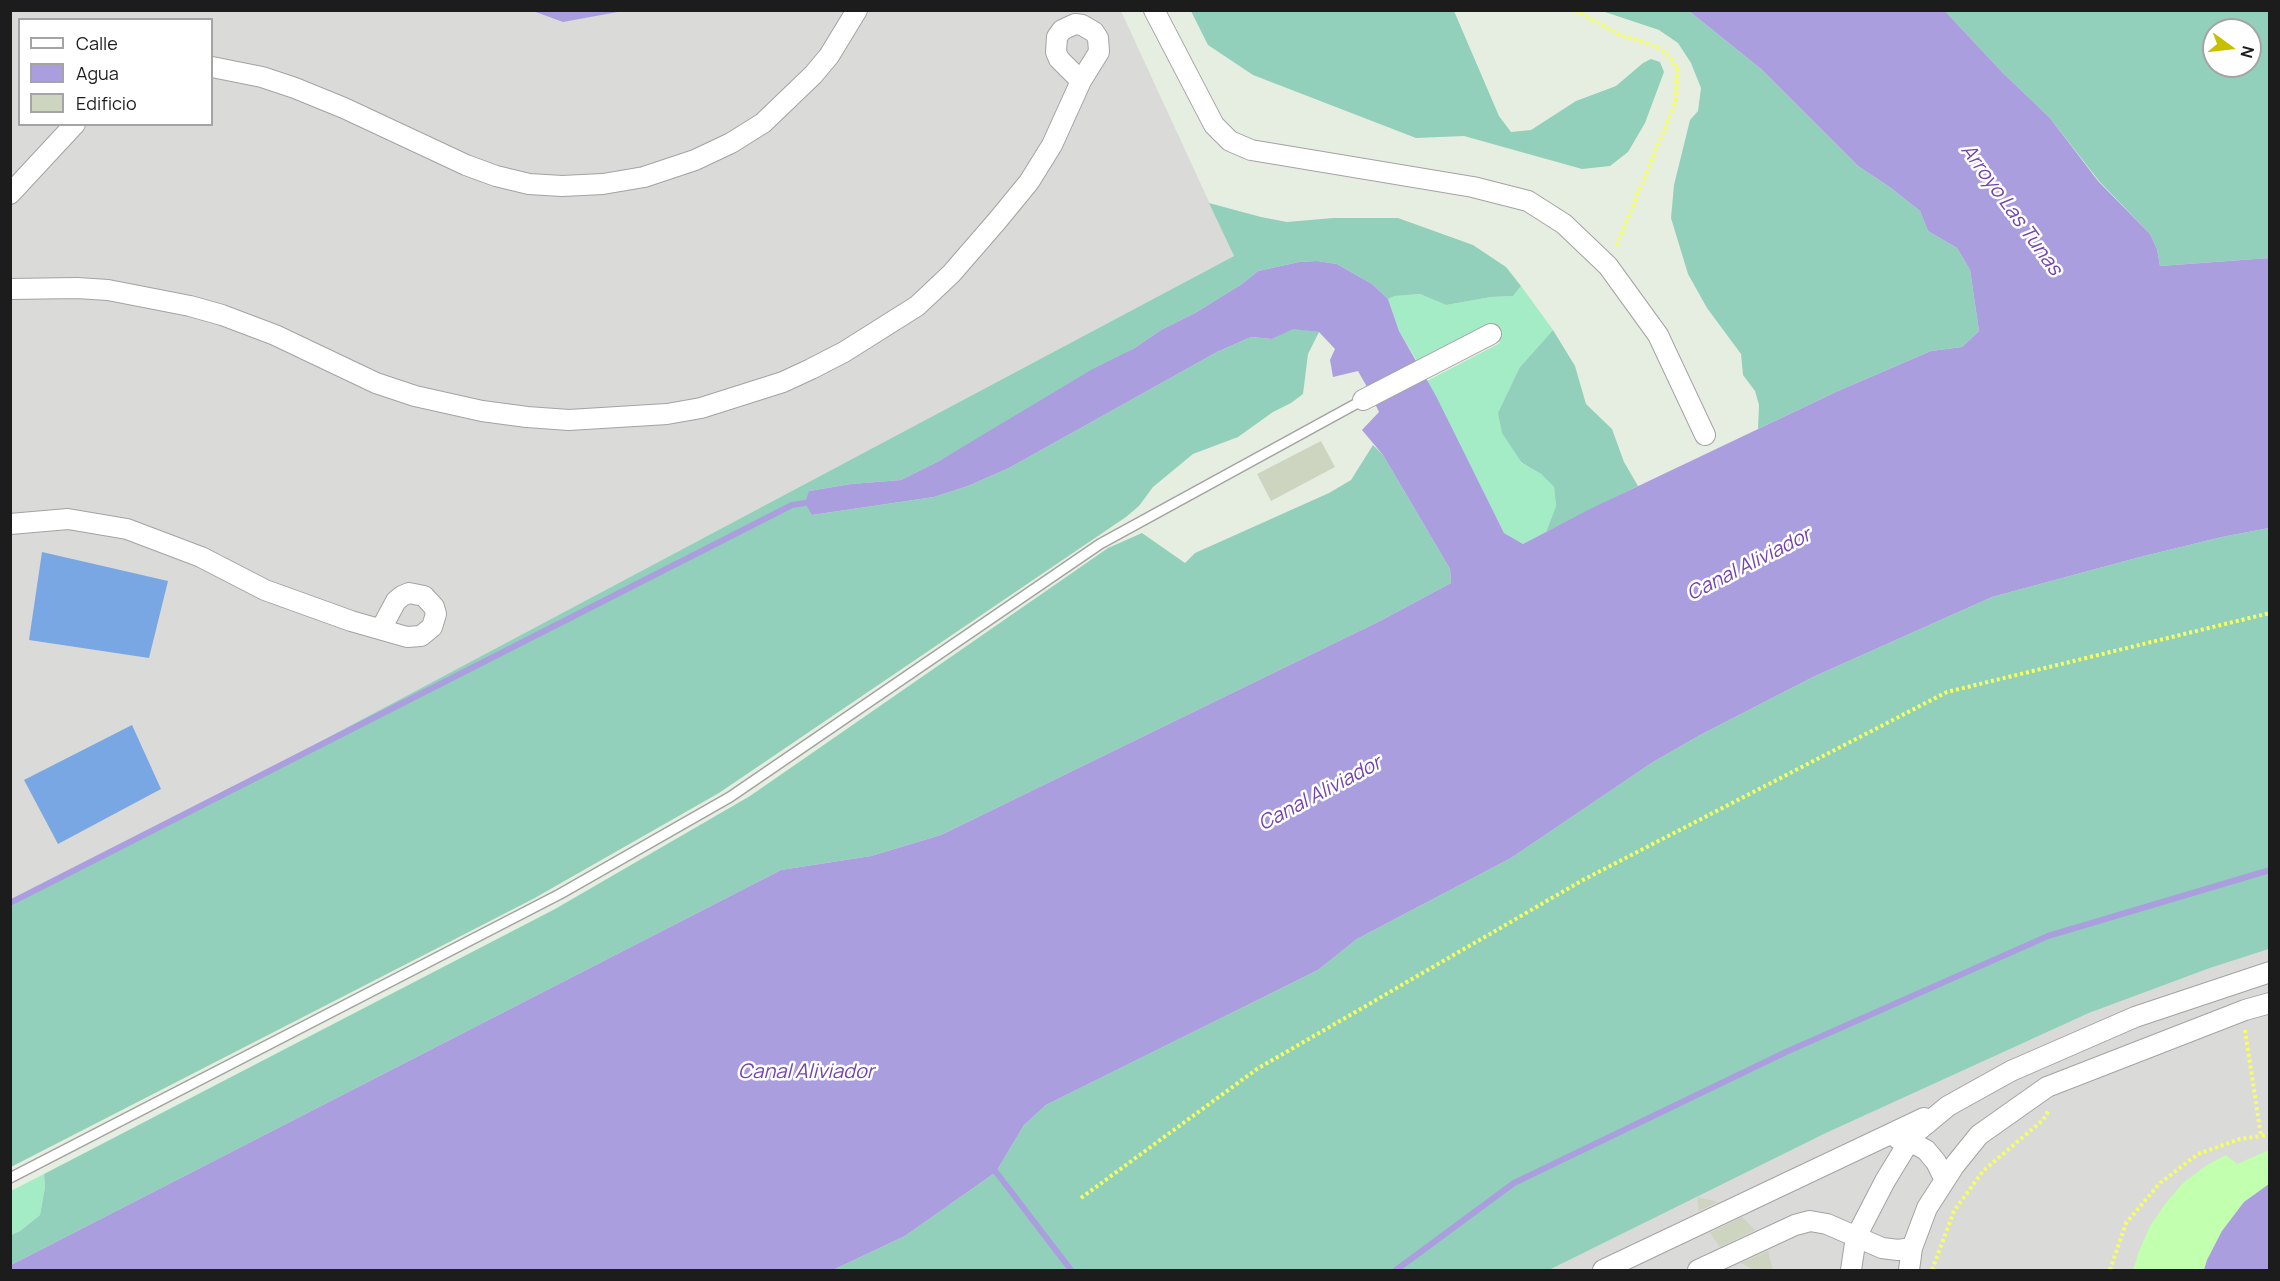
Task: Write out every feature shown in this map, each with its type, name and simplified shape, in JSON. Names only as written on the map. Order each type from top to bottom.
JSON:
[{"type":"street","points":[[213,68],[262,77],[295,88],[344,108],[466,165],[496,176],[530,184],[562,186],[603,184],[644,177],[695,160],[731,143],[763,123],[813,75],[829,56],[857,10]]},
{"type":"street","points":[[1154,10],[1214,125],[1230,141],[1251,150],[1473,187],[1528,201],[1564,224],[1608,266],[1658,335],[1705,435]]},
{"type":"street","points":[[10,289],[108,290],[190,306],[222,315],[275,335],[376,383],[415,396],[482,411],[569,420],[656,415],[701,408],[783,382],[811,369],[854,346],[917,306],[951,274],[1029,182],[1052,145],[1081,81]]},
{"type":"street","points":[[10,194],[73,126]]},
{"type":"street","points":[[1363,400],[1491,334]]},
{"type":"street","points":[[10,524],[69,519],[127,529],[201,558],[264,590],[351,621],[381,629]]},
{"type":"street","points":[[1603,1270],[1948,1106],[2011,1071],[2135,1017],[2270,972]]},
{"type":"street","points":[[1909,1270],[1912,1248],[1927,1208],[1979,1135],[2047,1087],[2245,1010],[2270,1003]]},
{"type":"street","points":[[1851,1270],[1856,1237],[1885,1181],[1909,1141],[1929,1120],[1948,1106]]},
{"type":"street","points":[[1885,1136],[1909,1141],[1926,1150],[1936,1162],[1945,1180]]},
{"type":"street","points":[[1698,1270],[1795,1225],[1810,1221],[1827,1224],[1882,1248],[1898,1250],[1912,1248]]},
{"type":"lane","points":[[10,1178],[560,894],[720,803],[1100,544],[1363,400]]},
{"type":"lane","points":[[2245,1010],[2270,1013]]},
{"type":"path","points":[[1575,10],[1620,35],[1658,47],[1669,56],[1677,68],[1676,101],[1608,266]]},
{"type":"path","points":[[1081,1198],[1257,1069],[1583,880],[1947,692],[2270,613]]},
{"type":"path","points":[[2234,1031],[2245,1027],[2260,1136]]},
{"type":"path","points":[[1932,1270],[1954,1211],[1983,1171],[2043,1120],[2053,1104]]},
{"type":"path","points":[[2110,1270],[2126,1223],[2160,1183],[2198,1154],[2240,1139],[2270,1134]]},
{"type":"shaded area","points":[[11,11],[1121,11],[1234,256],[11,906]]},
{"type":"shaded area","points":[[1191,11],[1454,11],[1499,116],[1511,132],[1531,130],[1576,101],[1616,86],[1651,59],[1660,62],[1664,72],[1645,123],[1628,152],[1610,166],[1582,169],[1464,136],[1416,138],[1253,75],[1208,45]]},
{"type":"shaded area","points":[[1602,11],[1689,11],[1761,69],[1858,166],[1920,211],[1928,231],[1957,248],[1970,270],[1979,331],[1962,347],[1931,351],[1758,429],[1759,405],[1755,391],[1743,375],[1741,354],[1707,308],[1688,274],[1671,218],[1674,185],[1690,120],[1698,111],[1701,88],[1691,63],[1678,43],[1659,30]]},
{"type":"shaded area","points":[[1945,11],[2269,11],[2269,258],[2160,266],[2157,249],[2150,234],[2099,181],[2050,118],[2002,72]]},
{"type":"shaded area","points":[[1209,203],[1287,222],[1333,218],[1398,218],[1473,245],[1506,267],[1521,286],[1513,296],[1491,297],[1446,305],[1420,294],[1395,296],[1388,299],[1372,284],[1337,264],[1317,261],[1299,262],[1258,271],[1242,284],[1195,313],[1161,330],[1133,349],[939,461],[901,480],[851,484],[809,491],[812,515],[934,497],[968,486],[1009,468],[1217,352],[1251,337],[1272,339],[1293,328],[1319,332],[1308,354],[1303,394],[1238,437],[1193,454],[1153,487],[1139,506],[1126,517],[719,793],[533,899],[11,1167],[11,906],[1234,256]]},
{"type":"shaded area","points":[[1521,286],[1553,330],[1520,367],[1521,463],[1541,474],[1554,487],[1556,506],[1546,532],[1523,544],[1504,533],[1427,381],[1500,343],[1491,325],[1417,361],[1399,331],[1388,299],[1395,296],[1420,294],[1446,305],[1491,297],[1513,296]]},
{"type":"shaded area","points":[[1553,330],[1575,366],[1586,404],[1612,429],[1624,462],[1638,486],[1546,532],[1556,506],[1554,487],[1541,474],[1522,463],[1502,433],[1498,413],[1520,367]]},
{"type":"shaded area","points":[[1373,445],[1383,455],[1450,569],[1451,583],[1380,621],[941,835],[871,856],[781,870],[11,1265],[11,1235],[20,1231],[40,1215],[45,1187],[44,1174],[555,909],[750,796],[1108,548],[1142,533],[1185,563],[1195,553],[1329,493],[1351,480]]},
{"type":"shaded area","points":[[2269,528],[2269,949],[2210,968],[2089,1013],[1826,1133],[1549,1270],[833,1270],[905,1236],[996,1172],[1024,1125],[1046,1105],[1318,970],[1357,939],[1511,858],[1653,762],[1702,734],[1813,677],[1992,597],[2140,557]]},
{"type":"shaded area","points":[[42,552],[168,581],[149,658],[29,640]]},
{"type":"shaded area","points":[[132,725],[161,789],[58,844],[24,780]]},
{"type":"shaded area","points":[[2269,949],[2269,1270],[1549,1270],[1826,1133],[2089,1013],[2210,968]]},
{"type":"shaded area","points":[[44,1174],[45,1187],[40,1215],[20,1231],[11,1235],[11,1191]]},
{"type":"sand","points":[[2269,1150],[2269,1184],[2244,1202],[2222,1231],[2204,1270],[2133,1270],[2150,1226],[2184,1182],[2207,1165],[2226,1155],[2237,1164]]},
{"type":"water","points":[[533,11],[623,11],[563,22]]},
{"type":"water","name":"Canal Aliviador","points":[[1689,11],[1945,11],[2002,72],[2050,118],[2098,181],[2150,234],[2157,249],[2160,266],[2269,258],[2269,528],[2140,557],[1992,597],[1813,677],[1702,734],[1653,762],[1511,858],[1357,939],[1318,970],[1046,1105],[1024,1125],[996,1172],[905,1236],[833,1270],[11,1270],[11,1265],[781,870],[871,856],[941,835],[1380,621],[1451,583],[1450,569],[1383,455],[1362,430],[1379,412],[1367,387],[1358,371],[1333,377],[1330,360],[1335,349],[1319,332],[1293,329],[1272,339],[1251,337],[1217,352],[1009,468],[968,486],[934,497],[812,515],[805,503],[809,491],[851,484],[901,480],[939,461],[1091,370],[1195,313],[1242,284],[1258,271],[1299,262],[1317,261],[1337,264],[1372,284],[1388,299],[1399,331],[1436,396],[1504,533],[1523,544],[1590,509],[1838,391],[1931,351],[1962,347],[1979,331],[1970,270],[1957,248],[1928,231],[1920,211],[1858,166],[1761,69]]},
{"type":"water","points":[[2269,1184],[2269,1270],[2204,1270],[2222,1231],[2244,1202]]},
{"type":"building","points":[[1321,441],[1335,467],[1271,501],[1257,474]]},
{"type":"building","points":[[1697,1197],[1714,1201],[1718,1202],[1699,1211]]},
{"type":"building","points":[[1742,1217],[1755,1230],[1720,1247],[1710,1233]]},
{"type":"building","points":[[1768,1251],[1773,1270],[1754,1270],[1741,1263]]},
{"type":"waterway","points":[[10,903],[792,505],[805,503]]},
{"type":"waterway","points":[[1396,1270],[1514,1183],[1786,1052],[2048,936],[2270,870]]},
{"type":"waterway","points":[[996,1172],[1071,1270]]},
{"type":"water label","name":"Arroyo Las Tunas","points":[[2011,210]]}]
